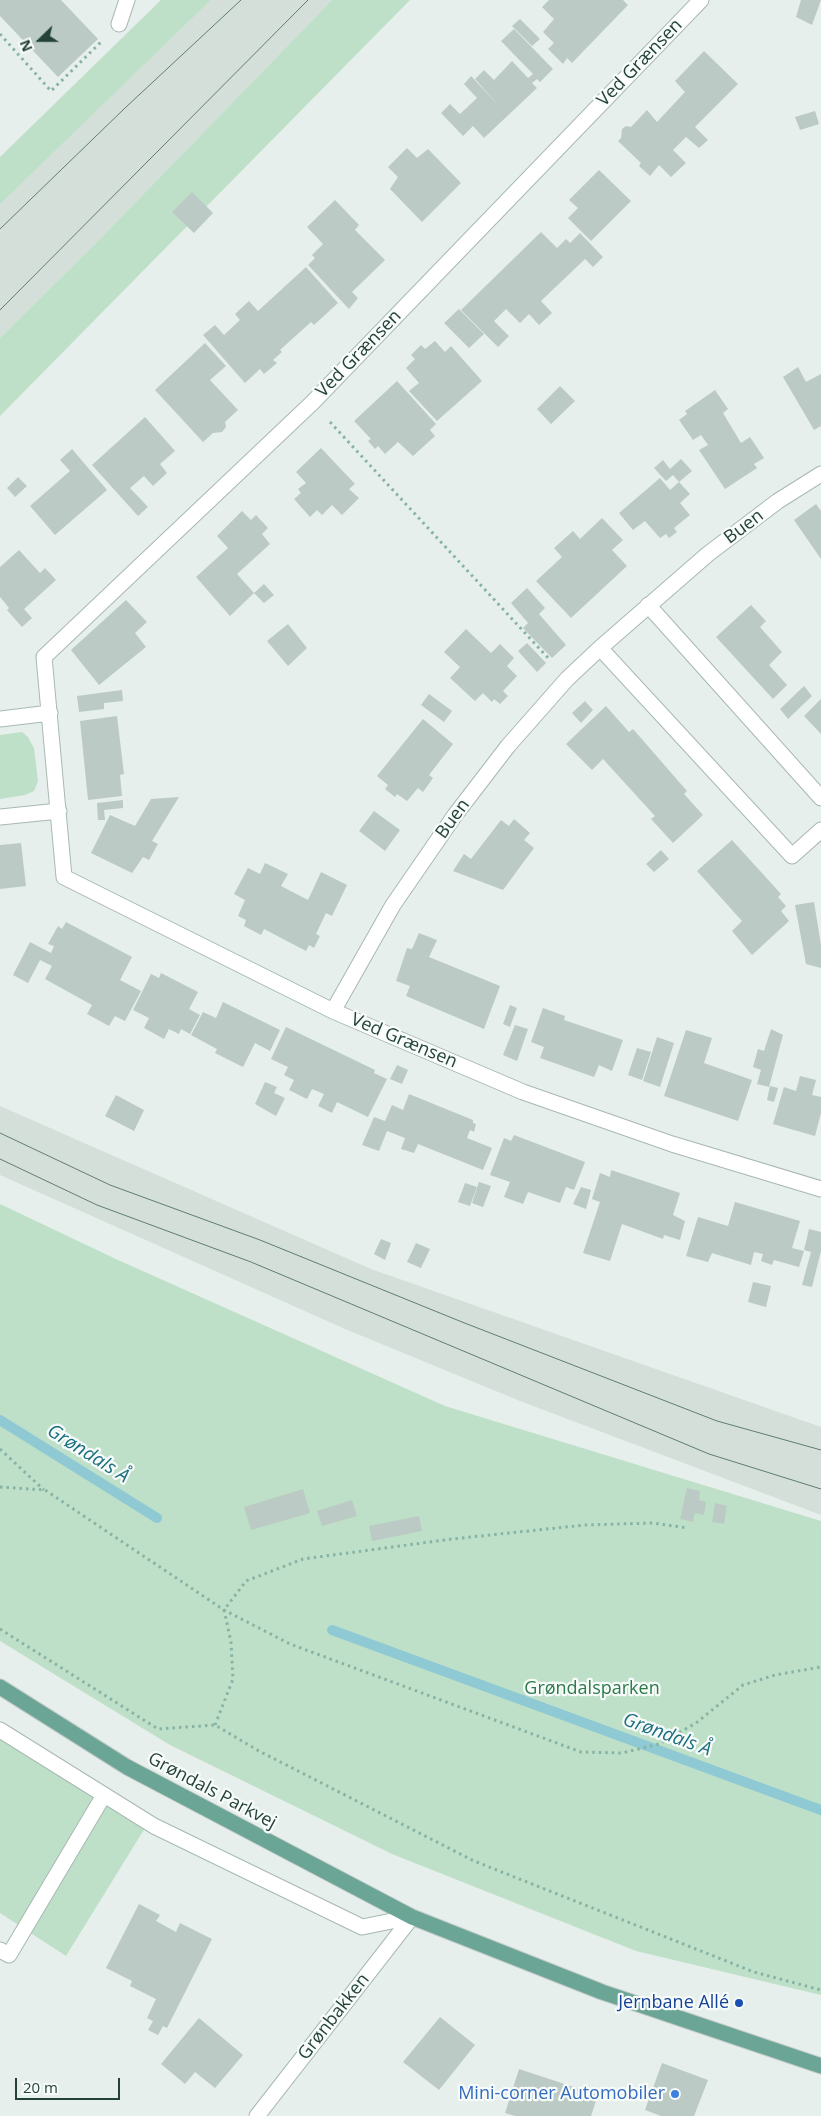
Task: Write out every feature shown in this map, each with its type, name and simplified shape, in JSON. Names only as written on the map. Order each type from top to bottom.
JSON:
[{"type":"main road","name":"Grøndals Parkvej","points":[[0,1687],[127,1767],[412,1917],[602,1992],[821,2066]]},
{"type":"street","points":[[119,24],[127,0]]},
{"type":"street","name":"Ved Grænsen","points":[[701,0],[312,403],[44,657],[64,877],[333,1011],[523,1092],[672,1144],[821,1189]]},
{"type":"street","name":"Buen","points":[[333,1011],[393,906],[455,815],[508,746],[567,679],[648,605],[731,537],[778,501],[821,474]]},
{"type":"street","points":[[648,605],[821,798]]},
{"type":"street","points":[[600,648],[792,856],[821,830]]},
{"type":"street","points":[[0,719],[50,713]]},
{"type":"street","points":[[0,817],[58,811]]},
{"type":"street","points":[[0,1730],[154,1826],[362,1926],[412,1917]]},
{"type":"street","points":[[0,1950],[8,1955],[104,1795]]},
{"type":"street","name":"Grønbakken","points":[[257,2116],[412,1917]]},
{"type":"path","points":[[0,34],[51,91],[119,24]]},
{"type":"path","points":[[312,403],[567,679]]},
{"type":"path","points":[[0,1449],[45,1490],[224,1610],[290,1644],[581,1752],[622,1753],[659,1744],[696,1722],[744,1685],[775,1675],[821,1667]]},
{"type":"path","points":[[0,1487],[45,1490]]},
{"type":"path","points":[[215,1725],[233,1679],[231,1642],[224,1610],[246,1581],[303,1558],[452,1539],[585,1525],[653,1523],[688,1528]]},
{"type":"path","points":[[0,1629],[158,1729],[215,1725],[259,1751],[474,1861],[754,1972],[821,1990]]},
{"type":"shaded area","points":[[211,0],[332,0],[96,243],[0,338],[0,157],[30,174]]},
{"type":"shaded area","points":[[0,1106],[371,1269],[821,1427],[821,1515],[520,1401],[345,1329],[0,1175]]},
{"type":"green space","points":[[161,0],[211,0],[0,204],[0,157]]},
{"type":"green space","points":[[332,0],[410,0],[0,416],[0,338],[96,243]]},
{"type":"green space","points":[[22,732],[28,737],[34,748],[38,781],[34,791],[25,795],[0,799],[0,735]]},
{"type":"green space","name":"Grøndalsparken","points":[[0,1204],[118,1260],[445,1406],[821,1521],[821,1995],[636,1951],[392,1854],[170,1745],[0,1641]]},
{"type":"green space","points":[[0,1738],[145,1828],[66,1956],[0,1913]]},
{"type":"building","points":[[0,0],[61,0],[98,39],[58,77],[0,16]]},
{"type":"building","points":[[549,0],[623,0],[628,5],[572,63],[567,58],[563,64],[548,49],[554,43],[543,32],[554,19],[542,7]]},
{"type":"building","points":[[801,0],[821,0],[812,25],[796,17]]},
{"type":"building","points":[[520,19],[540,39],[532,46],[512,26]]},
{"type":"building","points":[[514,29],[553,69],[540,82],[537,79],[532,83],[537,88],[484,138],[473,126],[463,136],[441,113],[450,104],[460,114],[477,98],[464,84],[471,76],[501,108],[475,79],[484,70],[494,80],[512,61],[528,78],[533,74],[501,41]]},
{"type":"building","points":[[704,51],[738,84],[695,127],[708,140],[699,148],[686,137],[673,150],[686,163],[671,177],[659,165],[650,176],[639,166],[641,163],[618,141],[621,138],[622,129],[626,126],[631,127],[647,110],[657,122],[685,92],[675,81]]},
{"type":"building","points":[[815,111],[819,124],[800,130],[795,117]]},
{"type":"building","points":[[407,148],[417,158],[428,149],[461,183],[422,222],[390,189],[398,177],[388,167]]},
{"type":"building","points":[[599,170],[631,201],[591,241],[568,218],[578,208],[569,200]]},
{"type":"building","points":[[192,192],[213,213],[194,233],[172,212]]},
{"type":"building","points":[[335,200],[359,225],[355,230],[385,260],[352,292],[358,298],[349,309],[308,265],[315,258],[312,255],[323,244],[307,227]]},
{"type":"building","points":[[541,232],[557,248],[566,239],[570,243],[580,233],[603,257],[593,267],[585,259],[541,301],[552,313],[539,325],[529,314],[520,323],[506,309],[494,321],[509,336],[498,347],[461,310]]},
{"type":"building","points":[[306,267],[338,303],[314,325],[311,322],[280,350],[282,352],[273,360],[277,363],[264,374],[260,369],[245,383],[203,335],[215,325],[224,335],[240,320],[235,314],[249,301],[258,311]]},
{"type":"building","points":[[459,309],[484,334],[469,348],[444,323]]},
{"type":"building","points":[[435,341],[445,352],[451,346],[482,381],[437,421],[409,391],[419,383],[406,368],[415,359],[411,355],[421,345],[425,349]]},
{"type":"building","points":[[205,343],[226,366],[210,380],[238,410],[225,422],[226,427],[222,432],[213,433],[203,442],[155,390]]},
{"type":"building","points":[[798,367],[806,382],[821,374],[821,426],[814,430],[783,377]]},
{"type":"building","points":[[397,381],[436,424],[430,430],[435,436],[413,456],[398,442],[385,454],[378,446],[375,449],[368,441],[371,439],[354,421]]},
{"type":"building","points":[[560,386],[575,401],[551,424],[537,409]]},
{"type":"building","points":[[715,390],[728,409],[723,413],[741,443],[750,437],[764,458],[754,464],[757,468],[725,489],[699,450],[708,445],[701,435],[693,440],[679,420],[687,414],[685,411]]},
{"type":"building","points":[[145,417],[175,451],[160,464],[167,473],[153,486],[144,476],[130,488],[148,507],[138,516],[92,465]]},
{"type":"building","points":[[321,448],[355,484],[349,489],[359,498],[342,515],[332,505],[322,515],[317,510],[310,517],[294,499],[301,493],[298,489],[306,483],[296,472]]},
{"type":"building","points":[[72,449],[107,490],[55,535],[30,506],[70,471],[60,460]]},
{"type":"building","points":[[681,459],[692,471],[679,482],[673,475],[666,481],[654,468],[663,460],[670,469]]},
{"type":"building","points":[[18,477],[27,486],[15,497],[7,488]]},
{"type":"building","points":[[660,478],[670,490],[679,482],[690,494],[680,503],[690,515],[674,528],[677,532],[669,538],[666,534],[660,538],[645,521],[633,530],[619,513]]},
{"type":"building","points":[[816,504],[821,511],[821,559],[794,520]]},
{"type":"building","points":[[242,511],[251,520],[256,515],[268,528],[262,534],[270,544],[237,574],[254,593],[230,616],[196,577],[228,548],[217,536]]},
{"type":"building","points":[[602,518],[623,540],[612,550],[627,566],[571,618],[536,581],[562,557],[554,548],[573,531],[580,539]]},
{"type":"building","points":[[19,550],[40,573],[45,568],[56,580],[24,609],[32,618],[22,627],[7,610],[9,608],[0,597],[0,567]]},
{"type":"building","points":[[264,584],[274,595],[264,603],[254,593]]},
{"type":"building","points":[[527,588],[545,608],[539,614],[566,645],[552,658],[523,628],[528,623],[511,603]]},
{"type":"building","points":[[126,600],[147,622],[135,633],[146,647],[99,685],[71,650]]},
{"type":"building","points":[[751,605],[766,621],[760,627],[782,652],[769,665],[787,685],[773,699],[716,637]]},
{"type":"building","points":[[288,624],[307,648],[288,666],[267,641]]},
{"type":"building","points":[[466,629],[491,653],[500,644],[514,658],[507,666],[517,676],[503,691],[508,696],[500,704],[494,699],[492,702],[483,693],[475,701],[450,678],[460,667],[444,652]]},
{"type":"building","points":[[527,643],[546,663],[537,672],[518,651]]},
{"type":"building","points":[[804,686],[812,696],[788,719],[780,709]]},
{"type":"building","points":[[122,690],[123,701],[104,703],[104,709],[79,712],[77,696]]},
{"type":"building","points":[[429,694],[452,711],[444,722],[421,705]]},
{"type":"building","points":[[821,699],[821,734],[804,716]]},
{"type":"building","points":[[585,701],[593,710],[581,723],[572,713]]},
{"type":"building","points":[[606,706],[629,732],[633,729],[687,791],[684,794],[703,815],[673,843],[651,819],[655,816],[603,759],[592,770],[566,744]]},
{"type":"building","points":[[117,716],[124,774],[120,775],[122,796],[88,800],[80,721]]},
{"type":"building","points":[[423,719],[453,744],[429,775],[433,778],[423,792],[418,788],[407,801],[397,794],[395,797],[385,789],[388,785],[377,776]]},
{"type":"building","points":[[179,797],[152,841],[158,844],[149,860],[143,857],[132,873],[91,853],[110,815],[135,826],[151,799]]},
{"type":"building","points":[[123,800],[123,808],[104,810],[105,820],[98,820],[97,803]]},
{"type":"building","points":[[374,811],[400,830],[385,851],[359,831]]},
{"type":"building","points":[[514,819],[530,833],[524,840],[534,848],[503,890],[453,871],[464,854],[471,859],[501,820],[509,826]]},
{"type":"building","points":[[732,840],[781,894],[778,897],[786,906],[781,911],[789,921],[752,955],[732,931],[742,921],[697,871]]},
{"type":"building","points":[[21,843],[26,886],[0,889],[0,845]]},
{"type":"building","points":[[661,850],[669,859],[654,872],[646,864]]},
{"type":"building","points":[[265,863],[288,874],[281,886],[308,900],[321,872],[347,885],[332,916],[326,913],[316,934],[320,936],[314,948],[309,945],[306,951],[264,929],[261,935],[244,926],[246,920],[238,916],[245,900],[234,894],[248,868],[260,874]]},
{"type":"building","points":[[814,902],[821,945],[821,968],[806,964],[795,905]]},
{"type":"building","points":[[66,922],[132,957],[120,980],[141,991],[125,1021],[115,1016],[109,1026],[87,1014],[92,1005],[45,979],[52,966],[40,960],[28,983],[13,975],[30,942],[51,953],[54,946],[48,944],[58,926],[62,929]]},
{"type":"building","points":[[419,933],[437,940],[429,957],[500,986],[484,1029],[406,996],[410,986],[396,981],[407,948],[412,949]]},
{"type":"building","points":[[161,973],[198,992],[189,1009],[200,1015],[190,1034],[181,1029],[179,1034],[169,1029],[164,1039],[144,1028],[149,1018],[133,1010],[151,974],[159,978]]},
{"type":"building","points":[[223,1002],[280,1030],[270,1051],[255,1043],[243,1067],[215,1053],[217,1049],[191,1035],[203,1012],[216,1018]]},
{"type":"building","points":[[510,1005],[517,1008],[510,1027],[503,1024]]},
{"type":"building","points":[[543,1008],[565,1016],[564,1020],[623,1040],[612,1071],[599,1065],[594,1077],[540,1058],[544,1047],[531,1042]]},
{"type":"building","points":[[515,1025],[528,1029],[517,1061],[503,1055]]},
{"type":"building","points":[[286,1027],[375,1070],[374,1073],[387,1079],[368,1117],[337,1102],[332,1113],[318,1106],[324,1094],[312,1089],[307,1099],[289,1090],[294,1080],[284,1075],[288,1067],[271,1059]]},
{"type":"building","points":[[771,1029],[783,1035],[769,1087],[757,1084],[761,1070],[753,1067],[758,1049],[764,1051]]},
{"type":"building","points":[[686,1030],[712,1038],[704,1063],[752,1080],[738,1121],[664,1096]]},
{"type":"building","points":[[657,1037],[674,1043],[660,1087],[643,1081]]},
{"type":"building","points":[[637,1048],[651,1052],[642,1080],[628,1075]]},
{"type":"building","points":[[397,1065],[408,1070],[402,1084],[390,1079]]},
{"type":"building","points":[[800,1076],[816,1080],[812,1095],[821,1097],[821,1113],[815,1136],[773,1124],[784,1087],[796,1091]]},
{"type":"building","points":[[265,1082],[277,1087],[274,1093],[285,1098],[276,1116],[255,1104]]},
{"type":"building","points":[[770,1086],[778,1088],[774,1102],[767,1100]]},
{"type":"building","points":[[409,1094],[473,1120],[473,1123],[476,1124],[474,1132],[470,1130],[467,1138],[492,1148],[483,1170],[418,1144],[414,1153],[401,1149],[405,1138],[387,1131],[379,1151],[362,1145],[374,1117],[385,1121],[392,1105],[403,1110]]},
{"type":"building","points":[[116,1095],[144,1110],[134,1131],[105,1116]]},
{"type":"building","points":[[514,1135],[585,1162],[574,1190],[566,1187],[560,1203],[528,1192],[523,1204],[504,1197],[510,1182],[490,1175],[504,1138],[511,1141]]},
{"type":"building","points":[[611,1170],[680,1193],[673,1215],[685,1221],[680,1240],[664,1235],[663,1239],[622,1224],[610,1261],[583,1253],[600,1202],[592,1199],[600,1173],[610,1177]]},
{"type":"building","points":[[479,1182],[491,1186],[483,1207],[472,1203]]},
{"type":"building","points":[[465,1183],[477,1187],[470,1206],[458,1202]]},
{"type":"building","points":[[581,1187],[591,1190],[586,1209],[573,1204]]},
{"type":"building","points":[[735,1202],[800,1221],[792,1248],[804,1251],[799,1267],[774,1260],[772,1265],[761,1261],[763,1254],[754,1252],[751,1265],[712,1253],[708,1262],[686,1256],[698,1217],[728,1226]]},
{"type":"building","points":[[809,1229],[821,1232],[821,1251],[812,1287],[802,1285],[811,1252],[804,1250]]},
{"type":"building","points":[[381,1239],[391,1243],[385,1260],[374,1254]]},
{"type":"building","points":[[416,1243],[430,1249],[421,1268],[407,1262]]},
{"type":"building","points":[[753,1282],[771,1286],[766,1307],[748,1302]]},
{"type":"building","points":[[687,1488],[700,1491],[699,1500],[706,1502],[704,1515],[695,1513],[693,1522],[680,1519]]},
{"type":"building","points":[[303,1489],[310,1513],[251,1530],[244,1507]]},
{"type":"building","points":[[352,1500],[357,1516],[322,1526],[317,1511]]},
{"type":"building","points":[[715,1503],[727,1506],[724,1524],[712,1522]]},
{"type":"building","points":[[419,1516],[422,1531],[372,1541],[369,1526]]},
{"type":"building","points":[[139,1904],[160,1915],[156,1921],[176,1932],[180,1923],[212,1939],[167,2028],[163,2026],[158,2035],[148,2030],[153,2021],[147,2018],[156,1999],[130,1986],[132,1981],[106,1968]]},
{"type":"building","points":[[440,2017],[475,2045],[439,2090],[403,2062]]},
{"type":"building","points":[[199,2018],[243,2055],[215,2088],[195,2072],[185,2084],[161,2064]]},
{"type":"building","points":[[662,2063],[708,2080],[694,2116],[661,2116],[645,2110]]},
{"type":"building","points":[[519,2069],[598,2095],[591,2116],[515,2116],[505,2113]]},
{"type":"waterway","name":"Grøndals Å","points":[[0,1420],[157,1518]]},
{"type":"waterway","name":"Grøndals Å","points":[[332,1630],[821,1810]]},
{"type":"tram line","points":[[0,229],[125,108],[241,0]]},
{"type":"tram line","points":[[0,310],[308,0]]},
{"type":"tram line","points":[[0,1133],[110,1185],[260,1240],[462,1322],[717,1421],[821,1450]]},
{"type":"tram line","points":[[0,1159],[97,1205],[251,1262],[709,1454],[821,1489]]},
{"type":"place","name":"Jernbane Allé","points":[[739,2003]]},
{"type":"place","name":"Mini-corner Automobiler","points":[[675,2094]]}]
